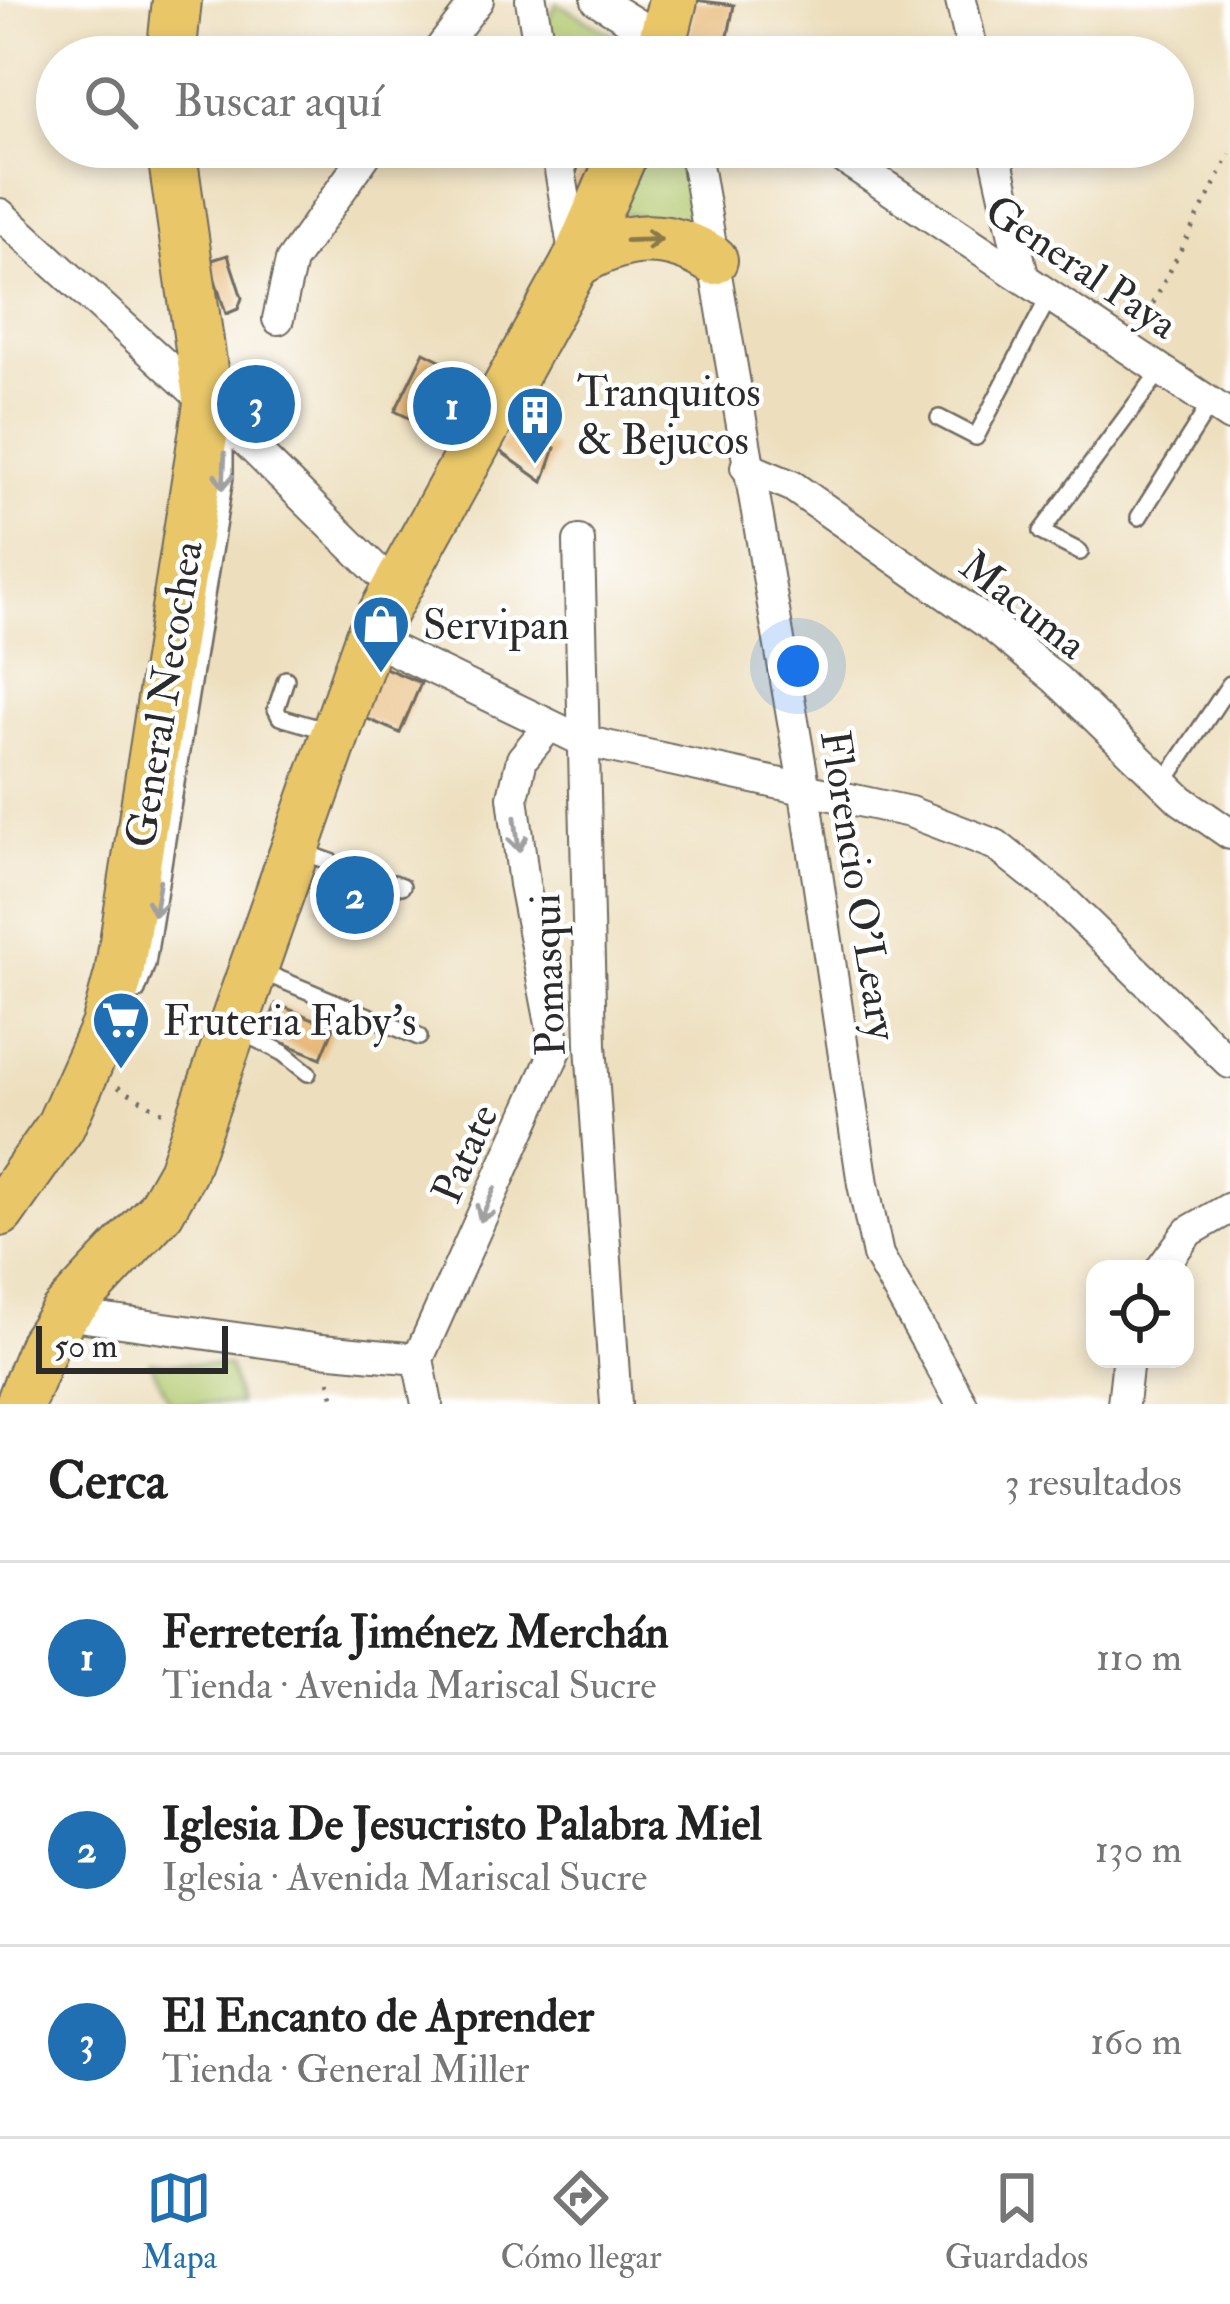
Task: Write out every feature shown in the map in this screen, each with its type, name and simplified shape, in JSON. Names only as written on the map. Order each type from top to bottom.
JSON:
[{"type":"main road","points":[[173,36],[177,0]]},
{"type":"main road","name":"General Necochea","points":[[0,1212],[60,1127],[105,1026],[220,409],[183,168]]},
{"type":"main road","points":[[10,1398],[64,1314],[160,1210],[182,1172],[252,968],[313,855],[328,730],[377,593],[574,253],[616,168]]},
{"type":"main road","points":[[574,253],[637,238],[662,238],[690,246],[713,260]]},
{"type":"street","points":[[450,36],[478,0]]},
{"type":"street","points":[[531,0],[537,36]]},
{"type":"street","points":[[597,0],[659,36]]},
{"type":"street","points":[[961,0],[969,36]]},
{"type":"street","points":[[278,319],[291,261],[356,168]]},
{"type":"street","points":[[560,168],[574,253]]},
{"type":"street","name":"Florencio O'Leary","points":[[698,168],[805,791],[863,1184],[878,1255],[962,1404]]},
{"type":"street","name":"General Paya","points":[[858,168],[1220,410]]},
{"type":"street","points":[[999,168],[1023,276]]},
{"type":"street","points":[[0,214],[220,409],[377,593],[548,727],[583,741],[910,812],[996,845],[1056,893],[1230,1063]]},
{"type":"street","name":"Macuma","points":[[746,467],[792,486],[993,627],[1164,783],[1230,834]]},
{"type":"street","name":"Pomasqui","points":[[579,542],[591,1045],[616,1404]]},
{"type":"street","points":[[548,727],[522,759],[514,797],[524,884],[556,1050],[573,1054],[591,1045]]},
{"type":"street","name":"Patate","points":[[418,1359],[556,1050]]},
{"type":"street","points":[[1168,1260],[1189,1232],[1230,1208]]},
{"type":"street","points":[[64,1314],[418,1359],[427,1404]]},
{"type":"street","points":[[1123,1404],[1127,1368]]},
{"type":"lane","points":[[183,168],[213,311]]},
{"type":"lane","points":[[479,402],[574,253],[603,168]]},
{"type":"lane","points":[[939,418],[976,437],[1050,295]]},
{"type":"lane","points":[[1080,552],[1040,532],[1161,370]]},
{"type":"lane","points":[[133,1002],[147,964],[225,477],[220,409]]},
{"type":"lane","points":[[1139,517],[1220,410]]},
{"type":"lane","points":[[172,1144],[328,730],[277,713],[286,680]]},
{"type":"lane","points":[[1164,783],[1230,684]]},
{"type":"lane","points":[[252,968],[419,1037]]},
{"type":"lane","points":[[118,1040],[125,1021]]},
{"type":"lane","points":[[231,1027],[271,1046],[308,1073]]},
{"type":"lane","points":[[61,1157],[104,1078]]},
{"type":"lane","points":[[24,1349],[48,1309],[146,1209],[163,1166]]},
{"type":"path","points":[[1129,349],[1230,154]]},
{"type":"path","points":[[104,1078],[181,1123]]},
{"type":"green space","points":[[557,3],[613,35],[550,36],[547,20]]},
{"type":"green space","points":[[632,168],[682,168],[698,225],[616,213]]},
{"type":"green space","points":[[150,1362],[229,1366],[239,1404],[171,1404]]},
{"type":"building","points":[[694,0],[734,5],[728,36],[689,36]]},
{"type":"building","points":[[578,168],[591,168],[581,193],[570,189]]},
{"type":"building","points":[[228,255],[242,298],[238,309],[226,314],[209,261]]},
{"type":"building","points":[[424,352],[473,377],[444,435],[395,411]]},
{"type":"building","points":[[266,383],[298,416],[270,442],[251,422],[245,403]]},
{"type":"building","name":"Tranquitos & Bejucos","points":[[509,432],[555,448],[543,482],[497,449]]},
{"type":"building","points":[[378,665],[421,683],[400,733],[356,714]]},
{"type":"building","points":[[331,860],[395,880],[380,927],[316,907]]},
{"type":"building","points":[[276,1004],[334,1027],[321,1058],[264,1035]]},
{"type":"place","name":"El Encanto de Aprender","points":[[256,404]]},
{"type":"place","name":"Ferretería Jiménez Merchán","points":[[452,406]]},
{"type":"place","name":"Tranquitos & Bejucos","points":[[535,466]]},
{"type":"place","name":"Servipan","points":[[381,675]]},
{"type":"place","name":"Iglesia De Jesucristo Palabra Miel","points":[[355,895]]},
{"type":"place","name":"Fruteria Faby's","points":[[121,1071]]}]
